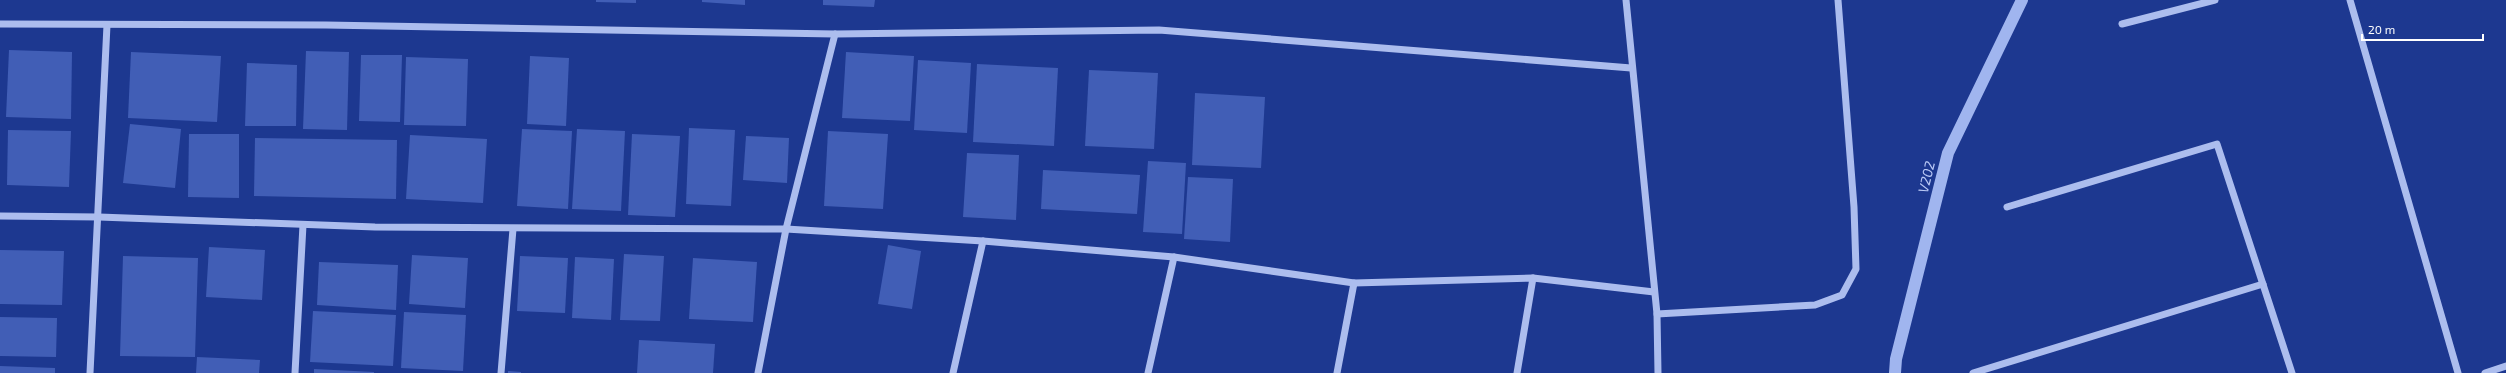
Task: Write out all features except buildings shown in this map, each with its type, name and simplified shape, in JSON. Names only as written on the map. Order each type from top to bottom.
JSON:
[{"type":"street","points":[[1626,0],[1631,68],[1657,314],[1658,373]]},
{"type":"street","points":[[1657,314],[1814,306],[1842,295],[1856,269],[1854,207],[1838,0]]},
{"type":"street","points":[[2122,24],[2214,0]]},
{"type":"street","points":[[2350,0],[2458,373]]},
{"type":"street","points":[[0,24],[326,25],[835,34],[1159,30],[1631,68]]},
{"type":"street","points":[[90,373],[99,217],[107,25]]},
{"type":"street","points":[[758,373],[786,228],[835,34]]},
{"type":"street","points":[[2007,207],[2217,144],[2292,373]]},
{"type":"street","points":[[0,216],[99,217],[304,225],[513,229],[786,228],[983,241],[1174,257],[1354,283],[1534,278],[1654,292]]},
{"type":"street","points":[[295,373],[304,225]]},
{"type":"street","points":[[501,373],[513,229]]},
{"type":"street","points":[[952,373],[983,241]]},
{"type":"street","points":[[1148,373],[1174,257]]},
{"type":"street","points":[[1517,373],[1534,278]]},
{"type":"street","points":[[1337,373],[1354,283]]},
{"type":"street","points":[[1973,373],[2263,284]]},
{"type":"street","points":[[2485,373],[2506,366]]},
{"type":"waterway","name":"V202","points":[[1895,373],[1896,359],[1948,153],[2022,0]]}]
